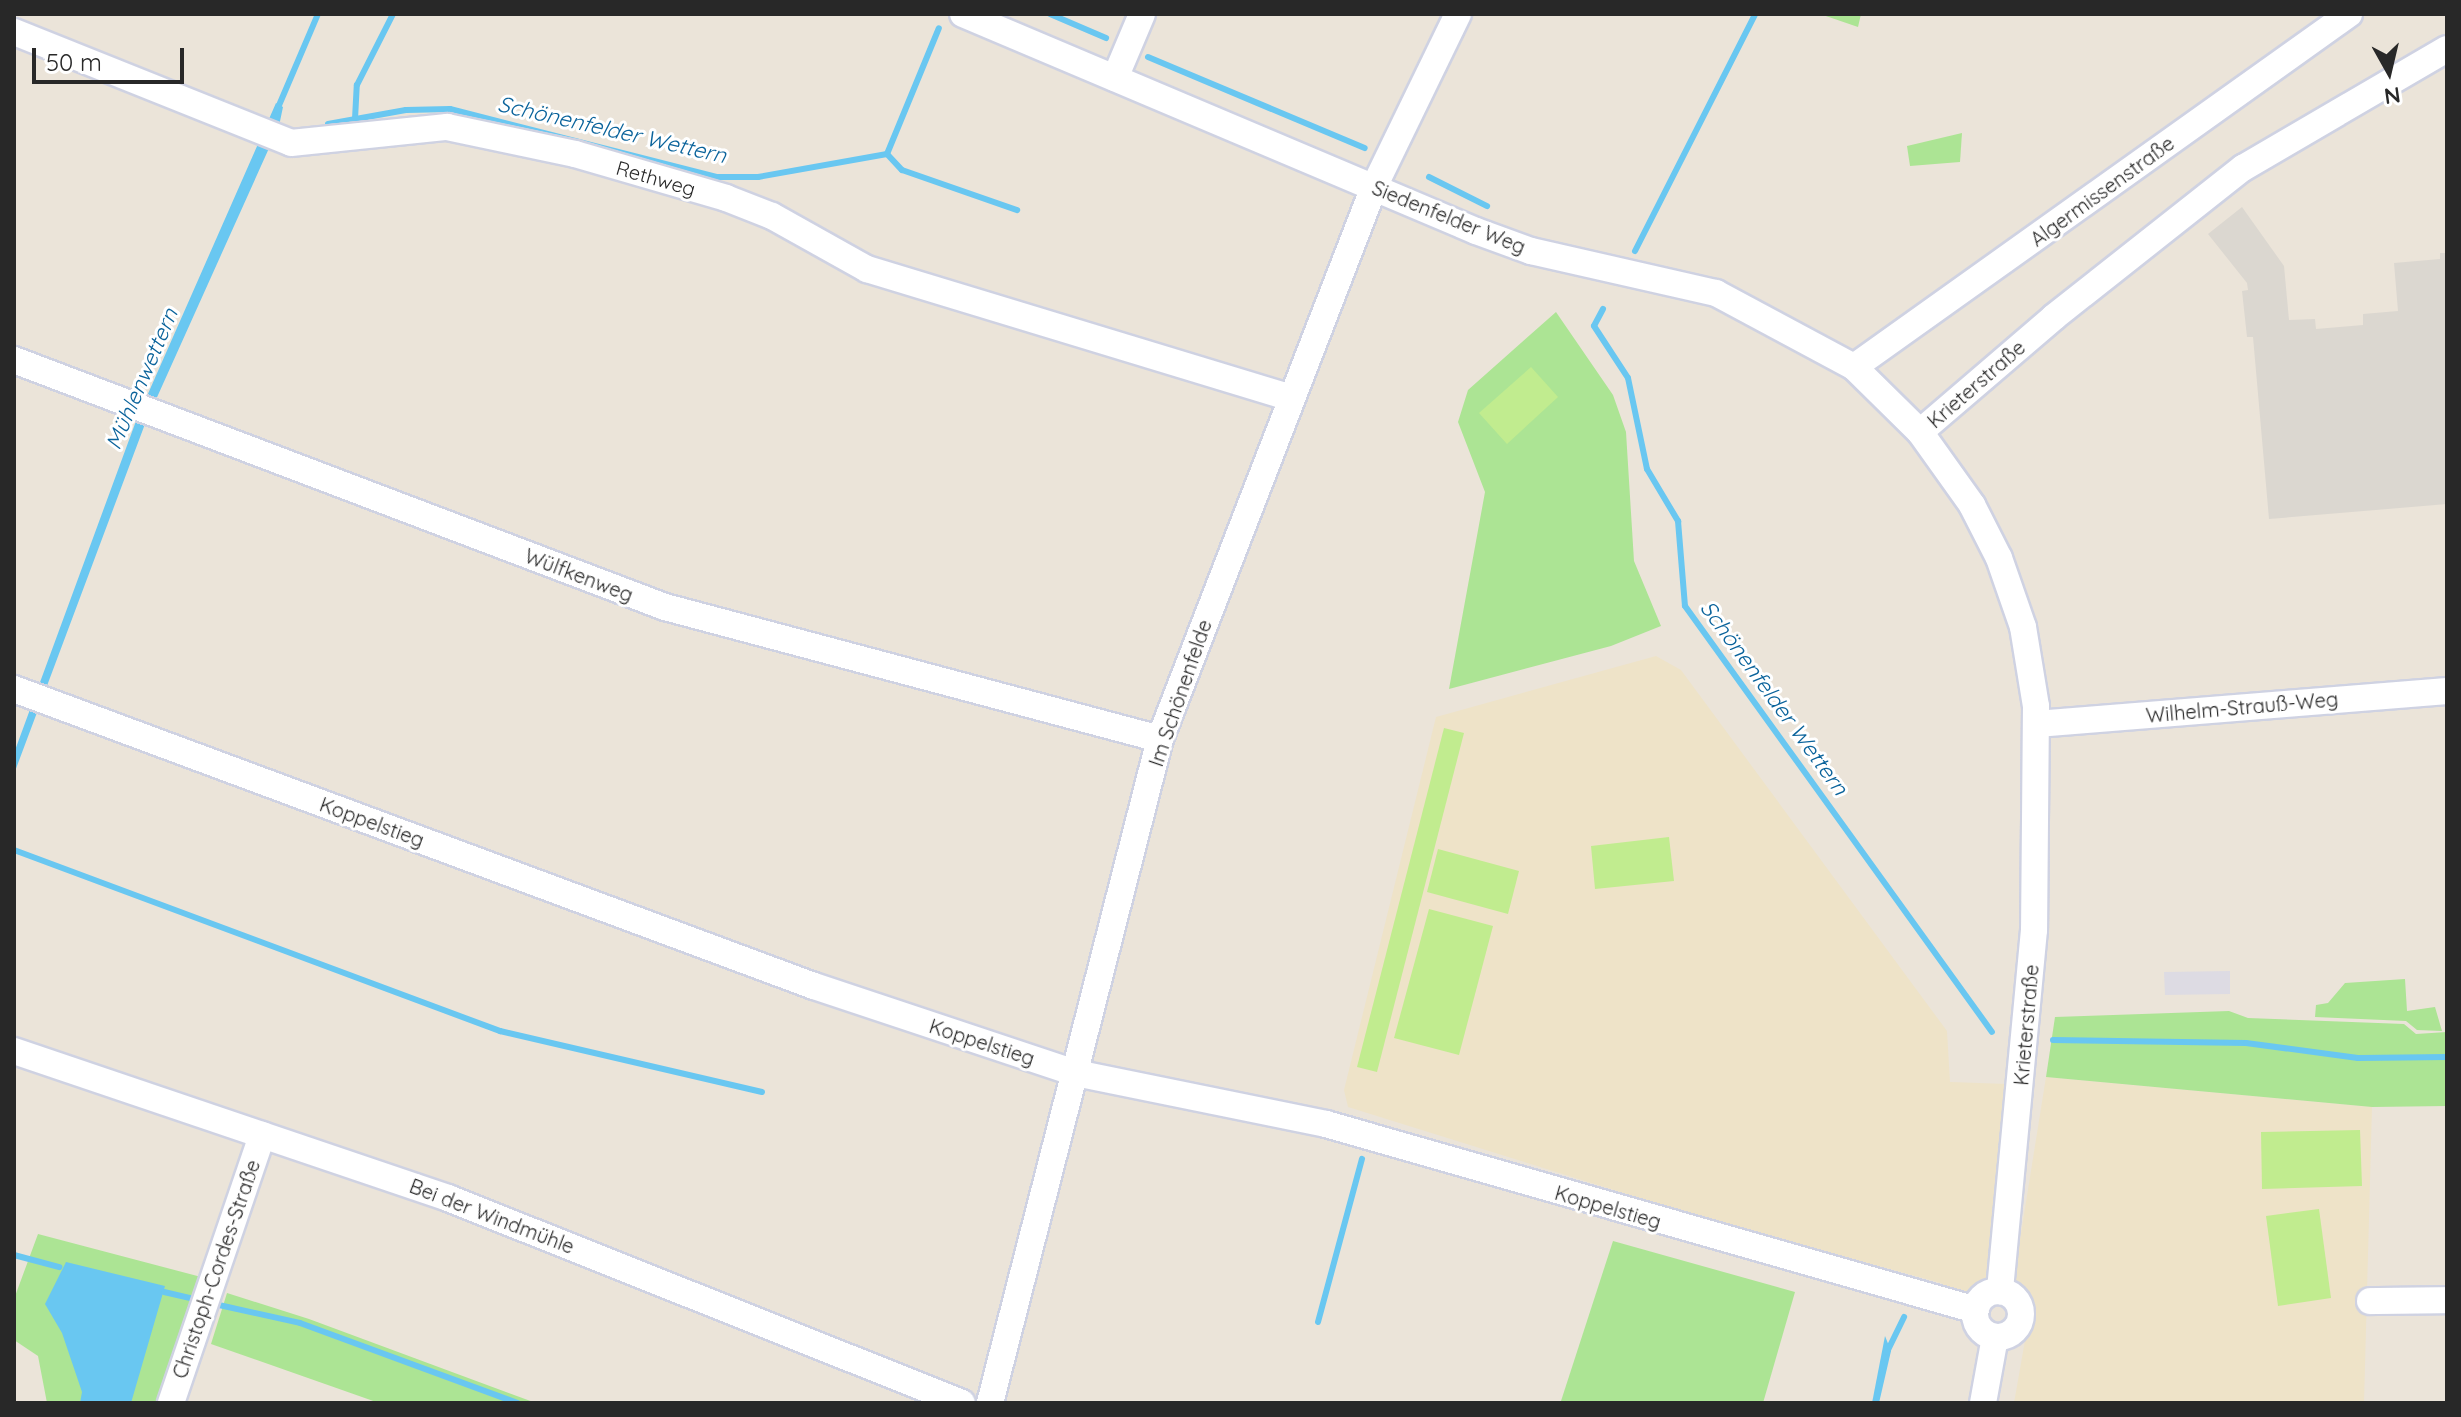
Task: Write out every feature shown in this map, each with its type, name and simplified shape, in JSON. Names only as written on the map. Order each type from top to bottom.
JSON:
[{"type":"street","name":"Siedenfelder Weg","points":[[963,14],[1531,251],[1716,293],[1854,367],[1920,432]]},
{"type":"street","points":[[1115,78],[1142,14]]},
{"type":"street","name":"Im Schönenfelde","points":[[990,1403],[1160,739],[1289,397],[1374,187],[1458,14]]},
{"type":"street","name":"Algermissenstraße","points":[[1854,367],[2349,14]]},
{"type":"street","name":"Rethweg","points":[[14,32],[268,136],[313,145],[447,127],[522,140],[726,198],[772,216],[867,269],[1289,397]]},
{"type":"street","name":"Krieterstraße","points":[[2000,1291],[2034,930],[2037,724],[2023,627],[1999,558],[1969,501],[1920,432],[2043,327],[2243,168],[2447,49]]},
{"type":"street","name":"Wülfkenweg","points":[[14,360],[665,607],[1160,739]]},
{"type":"street","name":"Wilhelm-Strauß-Weg","points":[[2037,724],[2447,691]]},
{"type":"street","name":"Koppelstieg","points":[[31,695],[799,980],[1076,1073],[1326,1124],[1976,1310]]},
{"type":"street","name":"Bei der Windmühle","points":[[14,1051],[448,1198],[962,1403]]},
{"type":"street","name":"Christoph-Cordes-Straße","points":[[171,1403],[262,1135]]},
{"type":"street","points":[[2000,1291],[2015,1298],[2021,1313],[2011,1334],[1995,1337],[1978,1324],[1976,1310],[1984,1296],[2000,1291]]},
{"type":"street","points":[[2370,1301],[2447,1300]]},
{"type":"street","points":[[1983,1403],[1995,1337]]},
{"type":"shaded area","points":[[2242,207],[2284,266],[2289,320],[2315,319],[2316,329],[2363,325],[2363,314],[2398,311],[2394,263],[2440,259],[2440,253],[2447,253],[2447,504],[2269,519],[2253,337],[2247,337],[2242,291],[2248,290],[2247,283],[2208,234]]},
{"type":"shaded area","points":[[1656,656],[1681,670],[1947,1031],[1950,1082],[2006,1084],[1990,1272],[1981,1289],[1952,1293],[1941,1283],[1707,1219],[1348,1107],[1344,1090],[1436,717]]},
{"type":"shaded area","points":[[2230,971],[2230,994],[2165,995],[2164,972]]},
{"type":"shaded area","points":[[2046,1077],[2372,1107],[2364,1403],[2014,1403],[2030,1312],[2014,1277]]},
{"type":"green space","points":[[1820,14],[1861,14],[1858,27]]},
{"type":"green space","points":[[1962,133],[1960,162],[1910,166],[1907,146]]},
{"type":"green space","points":[[1556,312],[1613,395],[1626,432],[1634,561],[1661,626],[1611,646],[1449,689],[1485,492],[1458,422],[1468,390]]},
{"type":"green space","points":[[1531,367],[1558,397],[1507,444],[1479,413]]},
{"type":"green space","points":[[1444,728],[1464,733],[1377,1072],[1357,1067]]},
{"type":"green space","points":[[1669,837],[1674,881],[1595,889],[1591,846]]},
{"type":"green space","points":[[1438,849],[1519,871],[1508,914],[1427,892]]},
{"type":"green space","points":[[1429,909],[1493,926],[1459,1055],[1394,1038]]},
{"type":"green space","points":[[2405,979],[2407,1011],[2435,1007],[2442,1031],[2417,1030],[2406,1021],[2315,1017],[2316,1005],[2328,1003],[2345,983]]},
{"type":"green space","points":[[2229,1011],[2248,1018],[2404,1024],[2416,1034],[2447,1032],[2447,1106],[2372,1107],[2046,1077],[2055,1017]]},
{"type":"green space","points":[[2360,1130],[2362,1186],[2262,1189],[2261,1132]]},
{"type":"green space","points":[[2319,1209],[2331,1298],[2278,1306],[2266,1216]]},
{"type":"green space","points":[[38,1234],[205,1278],[165,1403],[47,1403],[38,1356],[14,1340],[14,1299]]},
{"type":"green space","points":[[1613,1241],[1795,1292],[1763,1403],[1561,1401]]},
{"type":"green space","points":[[227,1293],[309,1319],[536,1403],[379,1403],[211,1344]]},
{"type":"water","points":[[276,103],[283,107],[279,126],[145,424],[14,774],[14,753],[136,421]]},
{"type":"water","points":[[66,1262],[165,1286],[131,1403],[80,1403],[82,1392],[62,1333],[45,1304]]},
{"type":"water","points":[[1885,1336],[1891,1351],[1879,1403],[1872,1403]]},
{"type":"waterway","name":"Mühlenwettern","points":[[277,110],[318,14]]},
{"type":"waterway","points":[[355,119],[357,85],[393,14]]},
{"type":"waterway","name":"Schönenfelder Wettern","points":[[1050,14],[1106,38]]},
{"type":"waterway","points":[[1635,251],[1755,14]]},
{"type":"waterway","points":[[887,154],[939,28]]},
{"type":"waterway","name":"Schönenfelder Wettern","points":[[1148,57],[1365,148]]},
{"type":"waterway","name":"Schönenfelder Wettern","points":[[328,124],[406,110],[450,109],[717,177],[758,177],[887,154],[902,170],[1017,210]]},
{"type":"waterway","name":"Schönenfelder Wettern","points":[[1429,177],[1487,206]]},
{"type":"waterway","name":"Schönenfelder Wettern","points":[[1603,309],[1594,326],[1628,378],[1647,469],[1678,521],[1685,606],[1992,1032]]},
{"type":"waterway","points":[[14,850],[500,1031],[762,1092]]},
{"type":"waterway","name":"Schönenfelder Wettern","points":[[2053,1040],[2246,1043],[2358,1058],[2447,1057]]},
{"type":"waterway","points":[[1318,1322],[1362,1159]]},
{"type":"waterway","points":[[14,1255],[59,1267]]},
{"type":"waterway","points":[[164,1292],[199,1300]]},
{"type":"waterway","points":[[210,1303],[300,1323],[518,1403]]},
{"type":"waterway","points":[[1887,1352],[1904,1317]]}]
